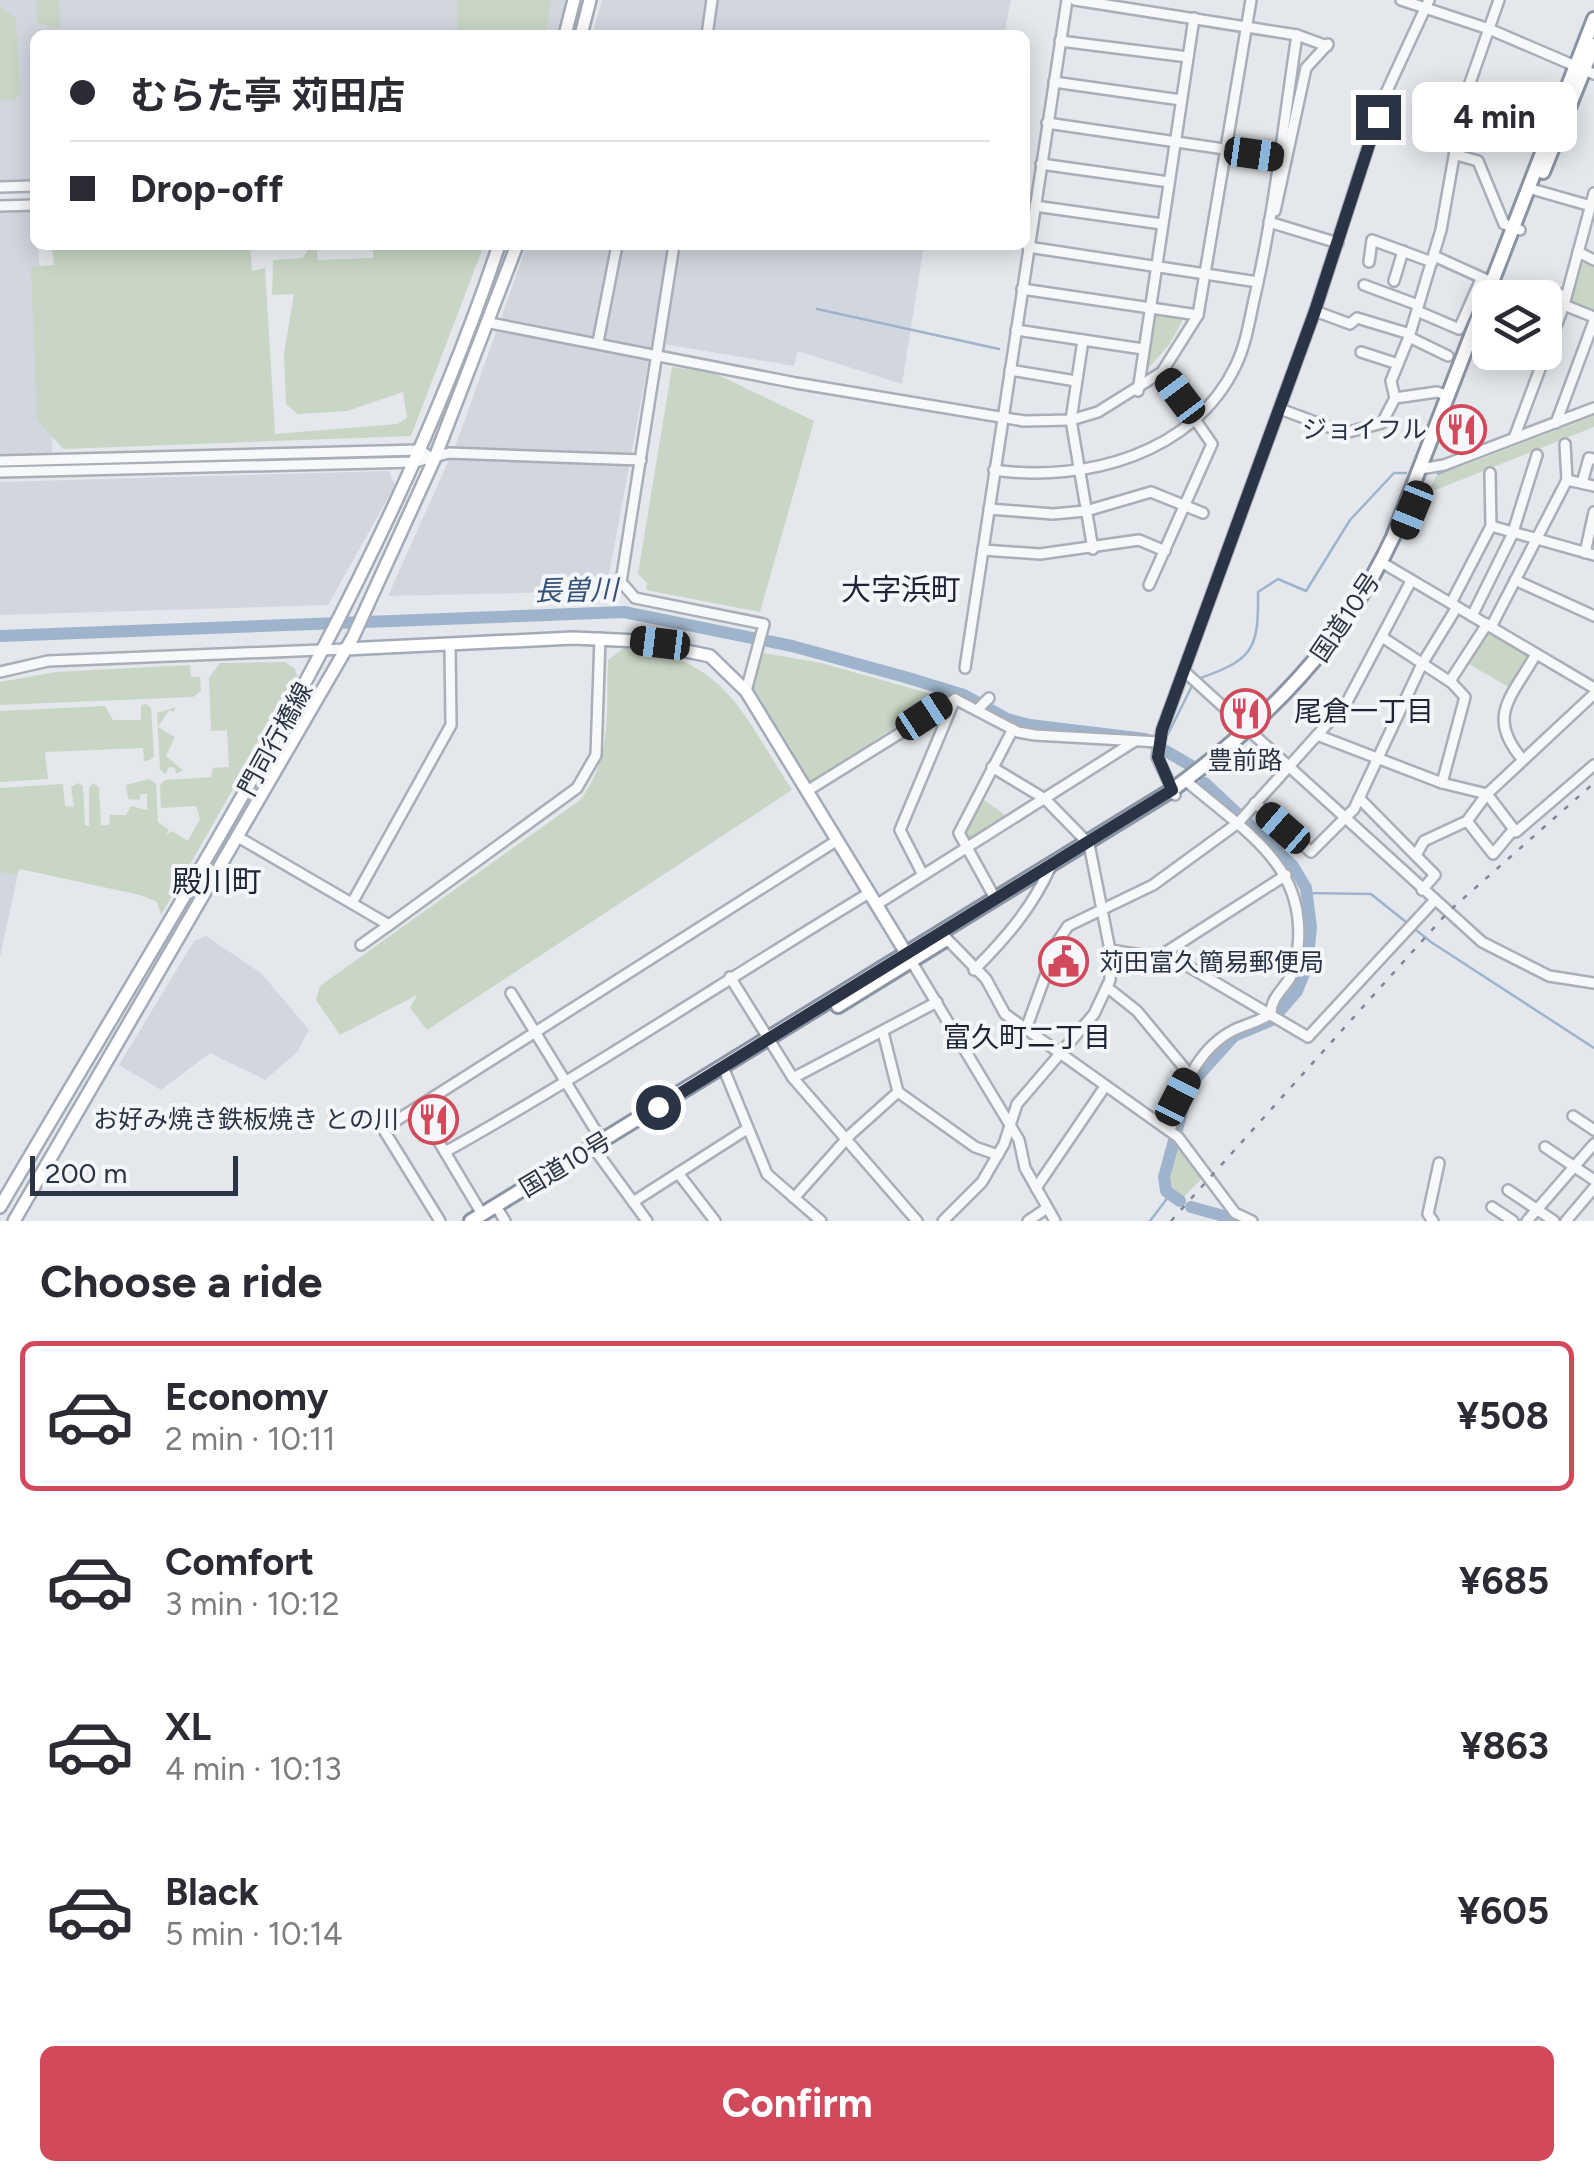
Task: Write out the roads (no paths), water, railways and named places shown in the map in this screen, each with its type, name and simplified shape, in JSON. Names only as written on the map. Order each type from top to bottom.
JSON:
[{"type":"highway","name":"国道10号","points":[[1585,70],[1594,19]]},
{"type":"highway","name":"国道10号","points":[[1494,280],[1594,45]]},
{"type":"highway","name":"国道10号","points":[[1426,466],[1448,396],[1472,346]]},
{"type":"highway","name":"国道10号","points":[[944,935],[1188,782],[1292,702],[1336,650],[1384,564],[1472,351]]},
{"type":"highway","name":"国道10号","points":[[480,1219],[500,1213],[595,1150],[1048,871]]},
{"type":"main road","points":[[566,30],[574,0]]},
{"type":"main road","points":[[582,30],[590,0]]},
{"type":"main road","name":"門司行橋線","points":[[0,1207],[324,651],[418,456],[497,250]]},
{"type":"main road","name":"門司行橋線","points":[[14,1221],[345,649],[434,460],[515,250]]},
{"type":"main road","points":[[345,649],[600,638],[660,643],[710,656],[746,691],[909,958]]},
{"type":"street","points":[[707,30],[712,0]]},
{"type":"street","points":[[1030,233],[1066,0]]},
{"type":"street","points":[[1075,0],[1247,26],[1328,44],[1306,68],[1276,210],[1269,222]]},
{"type":"street","points":[[490,323],[796,383],[863,390],[1002,418],[1071,420],[1108,408],[1162,372],[1198,315],[1208,274],[1251,0]]},
{"type":"street","points":[[1401,0],[1427,4],[1585,70]]},
{"type":"street","points":[[1280,409],[1330,430],[1354,433],[1382,423],[1394,398],[1391,381],[1433,259],[1458,154],[1464,100],[1499,0]]},
{"type":"street","points":[[1173,792],[1158,757],[1158,742],[1315,311],[1385,95],[1427,4]]},
{"type":"street","points":[[1138,391],[1194,18]]},
{"type":"street","points":[[994,470],[1080,474],[1130,458],[1199,420],[1235,367],[1258,282],[1297,35]]},
{"type":"street","points":[[1060,41],[1188,57]]},
{"type":"street","points":[[1054,82],[1181,100]]},
{"type":"street","points":[[1047,122],[1279,157]]},
{"type":"street","points":[[1458,154],[1478,161],[1504,224],[1516,229]]},
{"type":"street","points":[[1041,164],[1168,182]]},
{"type":"street","points":[[0,187],[30,186]]},
{"type":"street","points":[[1532,189],[1592,206]]},
{"type":"street","points":[[1562,308],[1594,193]]},
{"type":"street","points":[[0,206],[30,204]]},
{"type":"street","points":[[1034,206],[1162,224]]},
{"type":"street","points":[[1269,222],[1338,242]]},
{"type":"street","points":[[1369,262],[1372,240],[1472,270],[1484,280]]},
{"type":"street","points":[[1030,247],[1258,282]]},
{"type":"street","points":[[598,342],[616,250]]},
{"type":"street","points":[[673,250],[641,460],[625,537],[623,588],[635,598],[764,624],[746,691]]},
{"type":"street","points":[[965,668],[1028,250]]},
{"type":"street","points":[[1394,281],[1403,251]]},
{"type":"street","points":[[1578,252],[1594,260]]},
{"type":"street","points":[[1364,285],[1459,329],[1472,312]]},
{"type":"street","points":[[1022,290],[1198,315]]},
{"type":"street","points":[[1556,423],[1594,319],[1562,299]]},
{"type":"street","points":[[1315,311],[1350,324],[1357,318],[1410,335],[1448,356]]},
{"type":"street","points":[[1016,330],[1143,348]]},
{"type":"street","points":[[1083,340],[1071,420],[1093,549]]},
{"type":"street","points":[[1361,352],[1398,364]]},
{"type":"street","points":[[1010,370],[1076,381]]},
{"type":"street","points":[[1514,438],[1539,370]]},
{"type":"street","points":[[1149,585],[1212,444],[1199,420],[1162,372]]},
{"type":"street","points":[[1394,398],[1437,392],[1448,396]]},
{"type":"street","points":[[1426,466],[1444,465],[1594,408]]},
{"type":"street","points":[[1450,682],[1489,625],[1566,480],[1565,444]]},
{"type":"street","points":[[0,461],[418,456],[434,460],[449,453],[641,460]]},
{"type":"street","points":[[1472,616],[1512,535],[1536,455]]},
{"type":"street","points":[[0,472],[418,456]]},
{"type":"street","points":[[1582,483],[1589,458],[1594,458]]},
{"type":"street","points":[[1255,803],[1311,852],[1359,798],[1491,526],[1490,473]]},
{"type":"street","points":[[1566,480],[1594,486]]},
{"type":"street","points":[[989,509],[1053,514],[1086,511],[1150,492],[1203,513]]},
{"type":"street","points":[[1491,526],[1536,542],[1590,554],[1594,512]]},
{"type":"street","points":[[982,550],[1040,554],[1139,540],[1164,550]]},
{"type":"street","points":[[1384,564],[1594,691],[1486,794],[1466,820],[1424,841],[1416,855]]},
{"type":"street","points":[[1026,1028],[1063,932],[1153,886],[1238,823],[1346,702],[1411,580]]},
{"type":"street","points":[[1514,580],[1594,616]]},
{"type":"street","points":[[1382,637],[1466,697],[1442,783]]},
{"type":"street","points":[[361,945],[578,788],[596,755],[600,638]]},
{"type":"street","points":[[352,903],[451,725],[450,644]]},
{"type":"street","points":[[0,672],[48,661],[345,649]]},
{"type":"street","points":[[1523,760],[1504,735],[1502,720],[1536,654]]},
{"type":"street","points":[[1186,672],[1482,942],[1541,972],[1594,983]]},
{"type":"street","points":[[979,708],[989,698]]},
{"type":"street","points":[[954,699],[979,708],[1013,729],[1080,741],[1158,742]]},
{"type":"street","points":[[807,792],[954,699]]},
{"type":"street","points":[[923,875],[900,830],[954,699]]},
{"type":"street","points":[[996,900],[959,833],[1013,729]]},
{"type":"street","points":[[1317,735],[1442,783],[1486,794],[1516,832],[1594,766]]},
{"type":"street","points":[[445,1152],[568,1084],[730,977],[923,875],[1139,739]]},
{"type":"street","points":[[943,1221],[970,1198],[998,1156],[1017,1104],[1094,1014],[1108,988],[1110,950],[1090,846],[1045,798],[992,767]]},
{"type":"street","points":[[1188,782],[1238,823],[1286,875],[1297,900],[1296,964],[1271,1003],[1271,1013]]},
{"type":"street","points":[[1359,798],[1435,875],[1422,890]]},
{"type":"street","points":[[1466,820],[1494,854],[1514,828]]},
{"type":"street","points":[[238,837],[389,925]]},
{"type":"street","points":[[440,1221],[380,1124],[418,1108],[537,1034],[836,840]]},
{"type":"street","points":[[974,970],[1010,934],[1048,871]]},
{"type":"street","points":[[1160,956],[1286,875]]},
{"type":"street","points":[[1110,950],[1178,961],[1308,1038],[1434,901]]},
{"type":"street","points":[[944,935],[994,989],[1004,1014],[1173,1134],[1235,1212],[1252,1221]]},
{"type":"street","points":[[909,958],[1020,1140],[1025,1168],[1055,1221]]},
{"type":"street","points":[[730,977],[792,1078],[916,1221]]},
{"type":"street","points":[[1108,988],[1138,1011],[1190,1074]]},
{"type":"street","points":[[511,993],[598,1136],[595,1150],[647,1221]]},
{"type":"street","points":[[792,1078],[937,1002]]},
{"type":"street","points":[[1173,1134],[1190,1074],[1230,1032],[1271,1013]]},
{"type":"street","points":[[883,1032],[898,1092],[975,1147],[998,1156]]},
{"type":"street","points":[[724,1070],[767,1174],[822,1221]]},
{"type":"street","points":[[1036,1188],[1104,1088]]},
{"type":"street","points":[[794,1198],[898,1092]]},
{"type":"street","points":[[418,1108],[480,1219]]},
{"type":"street","points":[[1573,1116],[1594,1130]]},
{"type":"street","points":[[633,1202],[747,1129]]},
{"type":"street","points":[[1526,1221],[1594,1144]]},
{"type":"street","points":[[1546,1147],[1594,1184],[1566,1221]]},
{"type":"street","points":[[1433,1221],[1428,1214],[1439,1163]]},
{"type":"street","points":[[678,1174],[715,1221]]},
{"type":"street","points":[[1508,1190],[1554,1221]]},
{"type":"street","points":[[1028,1221],[1047,1208]]},
{"type":"street","points":[[1495,1213],[1513,1221]]},
{"type":"waterway","points":[[817,309],[999,349]]},
{"type":"waterway","points":[[1438,474],[1500,448]]},
{"type":"waterway","points":[[1164,742],[1195,680],[1229,666],[1248,651],[1257,628],[1258,592],[1278,579],[1306,591],[1350,520],[1394,473],[1406,473]]},
{"type":"waterway","name":"長曽川","points":[[0,636],[624,612],[792,646],[905,677],[964,695],[1007,719],[1030,725],[1145,739],[1190,765]]},
{"type":"waterway","name":"長曽川","points":[[1180,1201],[1166,1191],[1164,1177],[1189,1086],[1234,1036],[1272,1020],[1297,991],[1307,966],[1311,927],[1306,888],[1293,866],[1205,783]]},
{"type":"waterway","points":[[1307,893],[1371,894],[1431,942],[1594,1048]]},
{"type":"waterway","points":[[1150,1221],[1169,1196]]},
{"type":"waterway","name":"長曽川","points":[[1191,1207],[1242,1221]]},
{"type":"railway","points":[[1171,1221],[1448,912],[1594,783]]},
{"type":"place","name":"ジョイフル","points":[[1462,429]]},
{"type":"place","name":"豊前路","points":[[1245,714]]},
{"type":"place","name":"苅田富久簡易郵便局","points":[[1064,962]]},
{"type":"place","name":"お好み焼き鉄板焼き との川","points":[[434,1119]]},
{"type":"district","name":"大字浜町","points":[[901,590]]},
{"type":"district","name":"尾倉一丁目","points":[[1364,711]]},
{"type":"district","name":"殿川町","points":[[217,882]]},
{"type":"district","name":"富久町二丁目","points":[[1027,1037]]}]
